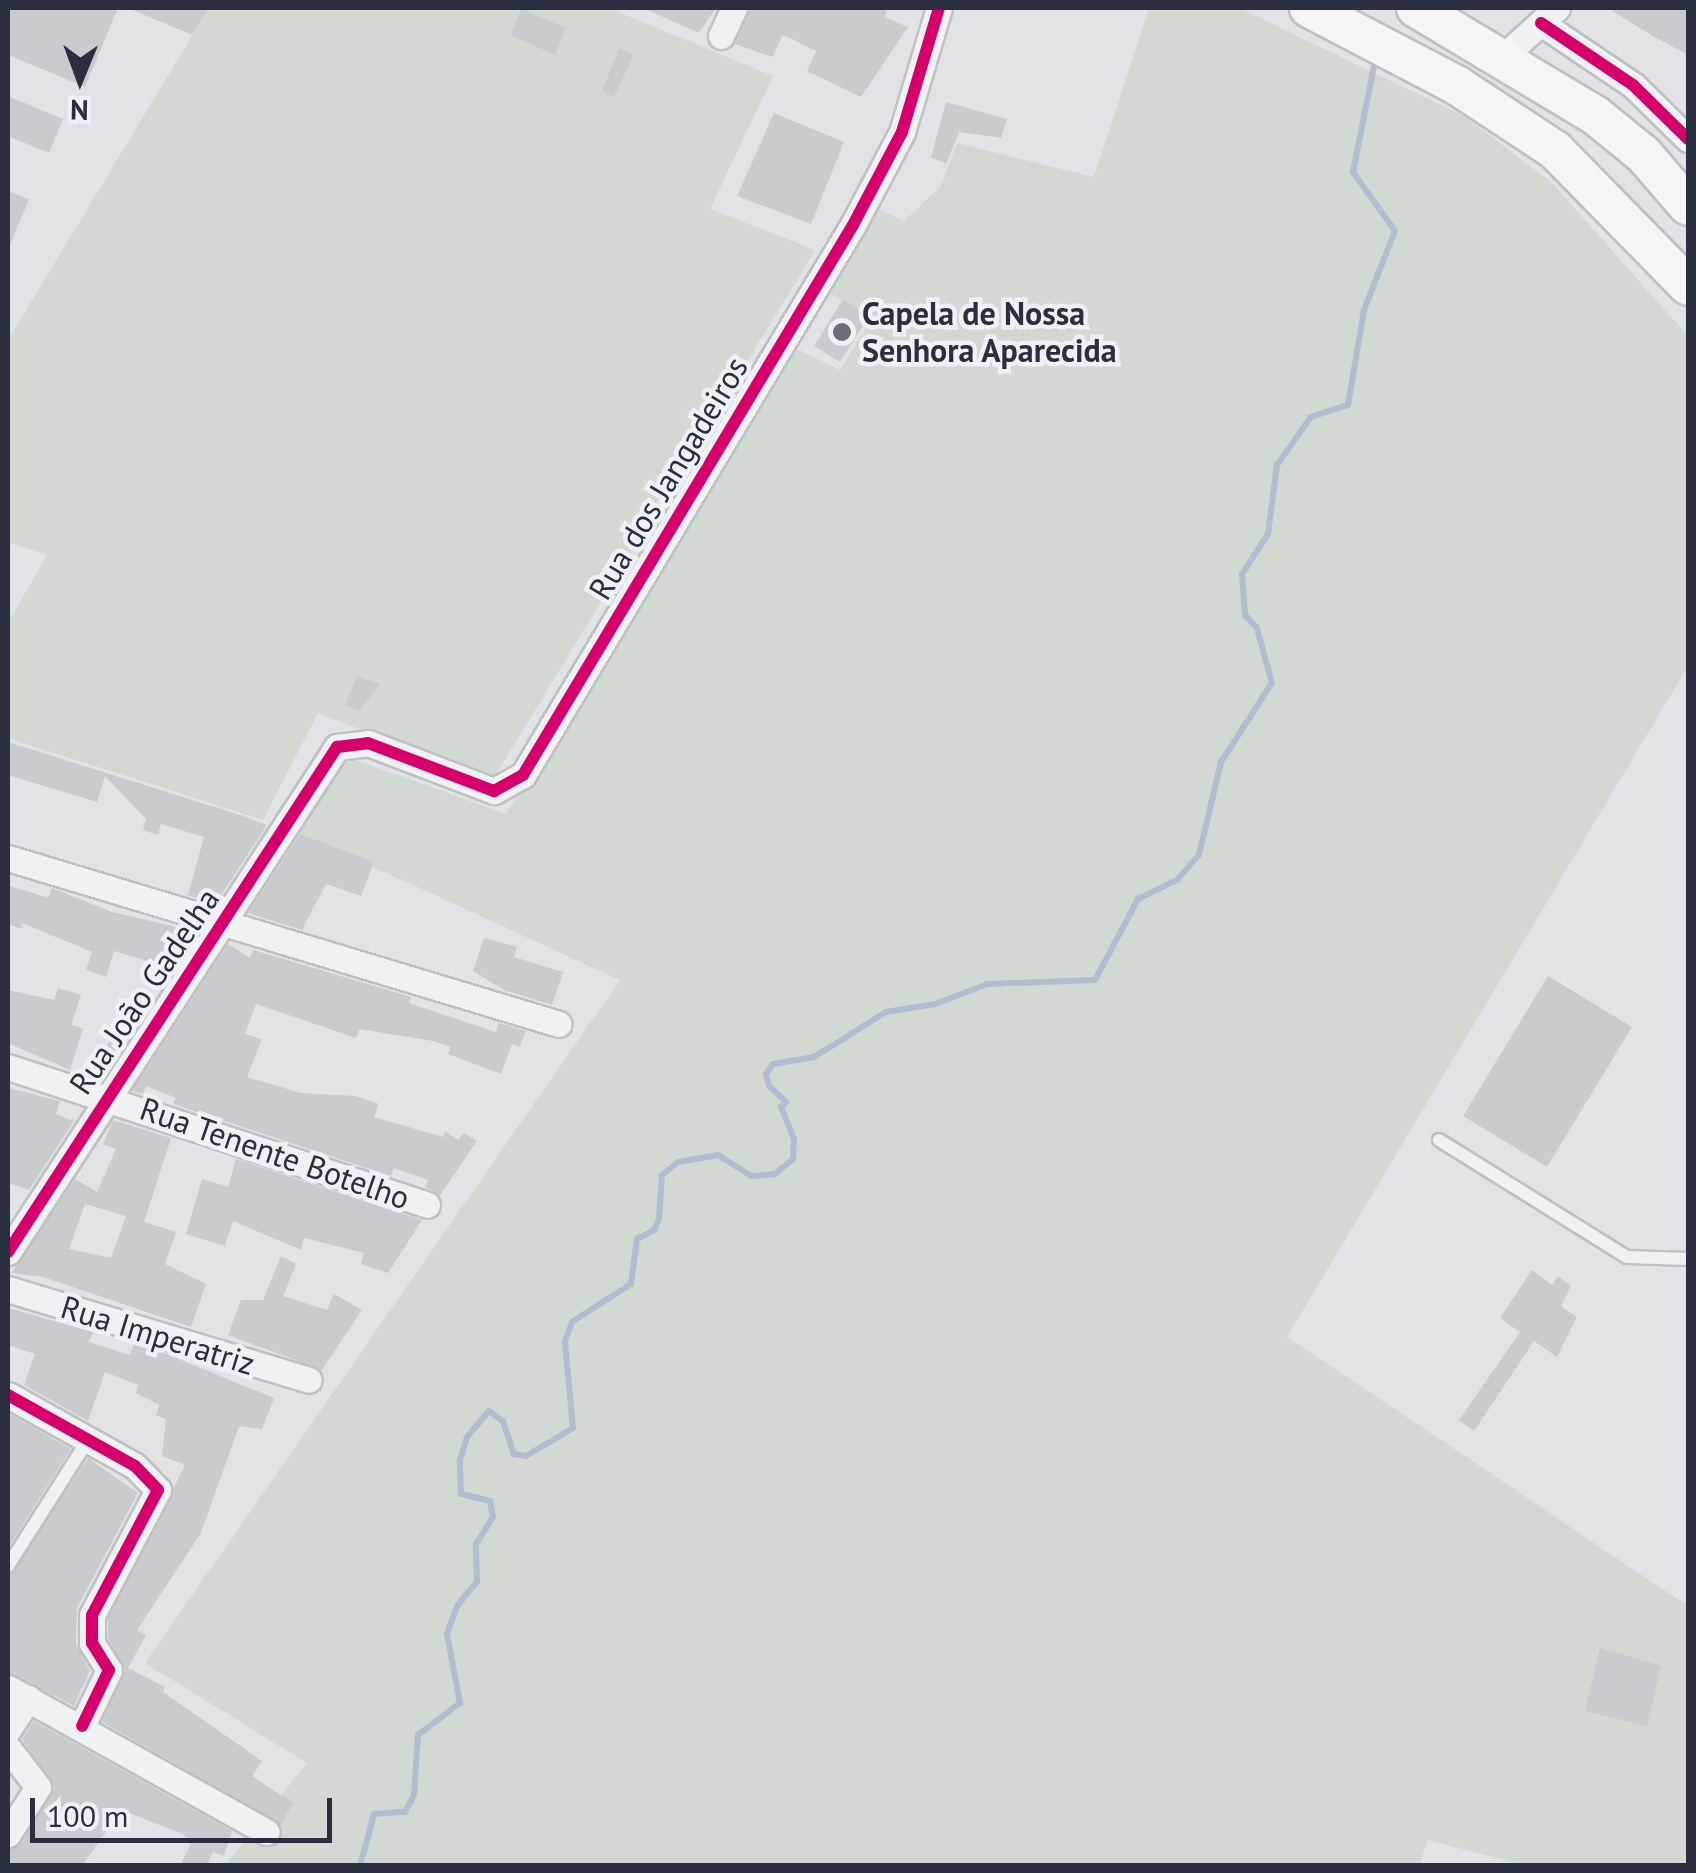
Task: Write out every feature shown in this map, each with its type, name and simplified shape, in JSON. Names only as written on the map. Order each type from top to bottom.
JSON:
[{"type":"main road","points":[[1310,8],[1458,86],[1555,150],[1688,286]]},
{"type":"main road","points":[[1416,8],[1506,56],[1644,155],[1688,206]]},
{"type":"street","points":[[721,36],[734,8]]},
{"type":"street","name":"Rua dos Jangadeiros","points":[[325,758],[337,747],[368,742],[479,788],[508,788],[523,776],[853,224],[902,132],[939,8]]},
{"type":"street","points":[[1506,56],[1549,15],[1634,85],[1688,139]]},
{"type":"street","name":"Rua João Gadelha","points":[[8,1252],[224,921],[325,758]]},
{"type":"street","points":[[8,858],[559,1024]]},
{"type":"street","name":"Rua Tenente Botelho","points":[[8,1067],[107,1095],[427,1205]]},
{"type":"street","name":"Rua Imperatriz","points":[[8,1290],[309,1380]]},
{"type":"street","points":[[8,1395],[153,1478],[158,1490],[92,1615],[92,1643],[108,1670],[82,1726]]},
{"type":"street","points":[[8,1730],[18,1693],[267,1832]]},
{"type":"street","points":[[8,1748],[34,1775],[38,1787],[8,1834]]},
{"type":"lane","points":[[1440,1140],[1627,1256],[1688,1260]]},
{"type":"lane","points":[[8,1566],[86,1442]]},
{"type":"shaded area","points":[[209,8],[609,8],[773,76],[710,209],[815,250],[492,781],[318,713],[263,820],[8,738],[8,623],[47,555],[8,542],[8,340]]},
{"type":"shaded area","points":[[1149,8],[1239,8],[1464,116],[1551,182],[1688,336],[1688,666],[1287,1337],[1688,1606],[1688,1865],[1523,1865],[1428,1840],[1419,1866],[225,1865],[307,1763],[145,1663],[620,980],[295,831],[329,767],[356,760],[506,814],[789,345],[840,370],[873,316],[830,295],[876,208],[904,221],[941,186],[957,143],[1094,177]]},
{"type":"building","points":[[8,8],[118,8],[85,87],[8,55]]},
{"type":"building","points":[[128,8],[209,8],[192,35]]},
{"type":"building","points":[[643,8],[716,8],[699,33]]},
{"type":"building","points":[[750,8],[888,8],[884,17],[908,27],[861,97],[807,71],[816,51],[783,35],[772,57],[735,44]]},
{"type":"building","points":[[1608,8],[1688,8],[1688,55],[1651,35]]},
{"type":"building","points":[[521,9],[566,28],[555,55],[511,35]]},
{"type":"building","points":[[619,49],[634,55],[614,97],[602,91]]},
{"type":"building","points":[[8,96],[63,119],[49,153],[8,136]]},
{"type":"building","points":[[946,102],[1007,119],[1001,138],[959,132],[946,164],[931,157]]},
{"type":"building","points":[[774,113],[844,142],[811,224],[737,196]]},
{"type":"building","points":[[8,191],[29,199],[8,250]]},
{"type":"building","points":[[843,299],[869,316],[840,362],[814,346]]},
{"type":"building","points":[[357,676],[380,684],[359,711],[345,705]]},
{"type":"building","points":[[8,742],[267,825],[222,894],[206,893],[204,900],[188,895],[204,837],[161,824],[158,835],[143,830],[146,819],[105,776],[97,802],[8,775]]},
{"type":"building","points":[[300,834],[374,862],[361,896],[326,884],[302,930],[248,913]]},
{"type":"building","points":[[8,885],[48,898],[52,888],[112,912],[194,931],[166,978],[144,970],[147,961],[114,951],[106,977],[86,970],[92,952],[22,923],[21,929],[8,924]]},
{"type":"building","points":[[484,938],[517,947],[514,957],[563,972],[552,1005],[504,990],[473,971]]},
{"type":"building","points":[[228,944],[250,958],[253,950],[411,997],[409,1003],[496,1032],[499,1023],[526,1031],[519,1047],[512,1044],[501,1074],[448,1054],[451,1047],[433,1041],[359,1029],[356,1038],[256,1004],[245,1034],[262,1039],[247,1077],[301,1093],[355,1096],[379,1104],[374,1117],[443,1137],[445,1131],[458,1140],[464,1133],[477,1141],[440,1195],[425,1187],[428,1180],[394,1168],[391,1176],[173,1104],[176,1098],[146,1086],[143,1094],[132,1091]]},
{"type":"building","points":[[1548,976],[1632,1027],[1547,1167],[1463,1116]]},
{"type":"building","points":[[58,988],[81,995],[71,1025],[83,1028],[70,1070],[8,1043],[8,990],[54,1000]]},
{"type":"building","points":[[122,1013],[140,1019],[102,1078],[94,1075]]},
{"type":"building","points":[[8,1088],[60,1101],[56,1114],[74,1121],[29,1190],[8,1183]]},
{"type":"building","points":[[113,1120],[171,1138],[144,1222],[176,1232],[165,1264],[206,1284],[191,1327],[43,1277],[11,1273],[75,1179],[97,1192],[116,1149],[103,1144]],"holes":[[[85,1204],[126,1216],[111,1258],[69,1249]]]},
{"type":"building","points":[[236,1159],[422,1220],[388,1273],[361,1264],[364,1253],[304,1238],[301,1250],[233,1221],[225,1246],[186,1234],[202,1179],[228,1187]]},
{"type":"building","points":[[281,1256],[296,1264],[283,1296],[327,1310],[334,1294],[362,1310],[322,1370],[228,1335],[241,1300],[263,1300]]},
{"type":"building","points":[[1532,1270],[1552,1285],[1558,1276],[1571,1286],[1561,1306],[1577,1317],[1557,1357],[1534,1341],[1474,1431],[1459,1420],[1520,1332],[1500,1318]]},
{"type":"building","points":[[8,1308],[93,1332],[89,1342],[130,1355],[134,1344],[164,1353],[274,1398],[262,1429],[239,1426],[201,1533],[137,1630],[146,1635],[128,1668],[165,1687],[163,1692],[262,1761],[252,1776],[293,1803],[281,1824],[102,1722],[125,1670],[108,1638],[108,1619],[185,1465],[162,1456],[166,1419],[156,1415],[159,1405],[136,1393],[138,1385],[105,1372],[88,1421],[24,1385],[35,1354],[8,1345]]},
{"type":"building","points":[[8,1413],[71,1449],[8,1548]]},
{"type":"building","points":[[88,1458],[138,1493],[77,1608],[76,1644],[90,1671],[74,1706],[8,1672],[8,1576]]},
{"type":"building","points":[[1600,1648],[1661,1666],[1647,1726],[1585,1711]]},
{"type":"building","points":[[34,1721],[232,1831],[224,1856],[213,1852],[207,1866],[180,1866],[191,1843],[183,1834],[121,1810],[82,1866],[8,1866],[8,1850],[22,1843],[54,1787],[22,1739]]},
{"type":"waterway","points":[[360,1866],[374,1814],[405,1812],[414,1795],[418,1735],[460,1703],[447,1634],[457,1606],[477,1581],[476,1544],[493,1517],[490,1501],[461,1494],[460,1460],[467,1437],[489,1411],[503,1421],[514,1454],[526,1456],[573,1428],[565,1341],[572,1322],[631,1284],[637,1239],[654,1230],[659,1219],[662,1175],[678,1162],[718,1155],[752,1176],[775,1174],[793,1159],[794,1139],[781,1107],[786,1102],[769,1086],[766,1074],[773,1064],[814,1057],[886,1012],[935,1004],[987,984],[1095,980],[1138,899],[1177,880],[1199,855],[1221,762],[1272,683],[1257,628],[1245,615],[1242,574],[1268,534],[1277,465],[1311,417],[1348,405],[1364,310],[1395,231],[1353,172],[1374,66]]},
{"type":"cycle path","points":[[8,1252],[337,747],[368,743],[494,791],[523,775],[853,225],[902,132],[939,8]]},
{"type":"cycle path","points":[[1541,23],[1633,85],[1688,139]]},
{"type":"cycle path","points":[[8,1395],[135,1466],[158,1490],[92,1615],[92,1643],[109,1670],[82,1726]]},
{"type":"place","name":"Capela de Nossa Senhora Aparecida","points":[[842,332]]}]
